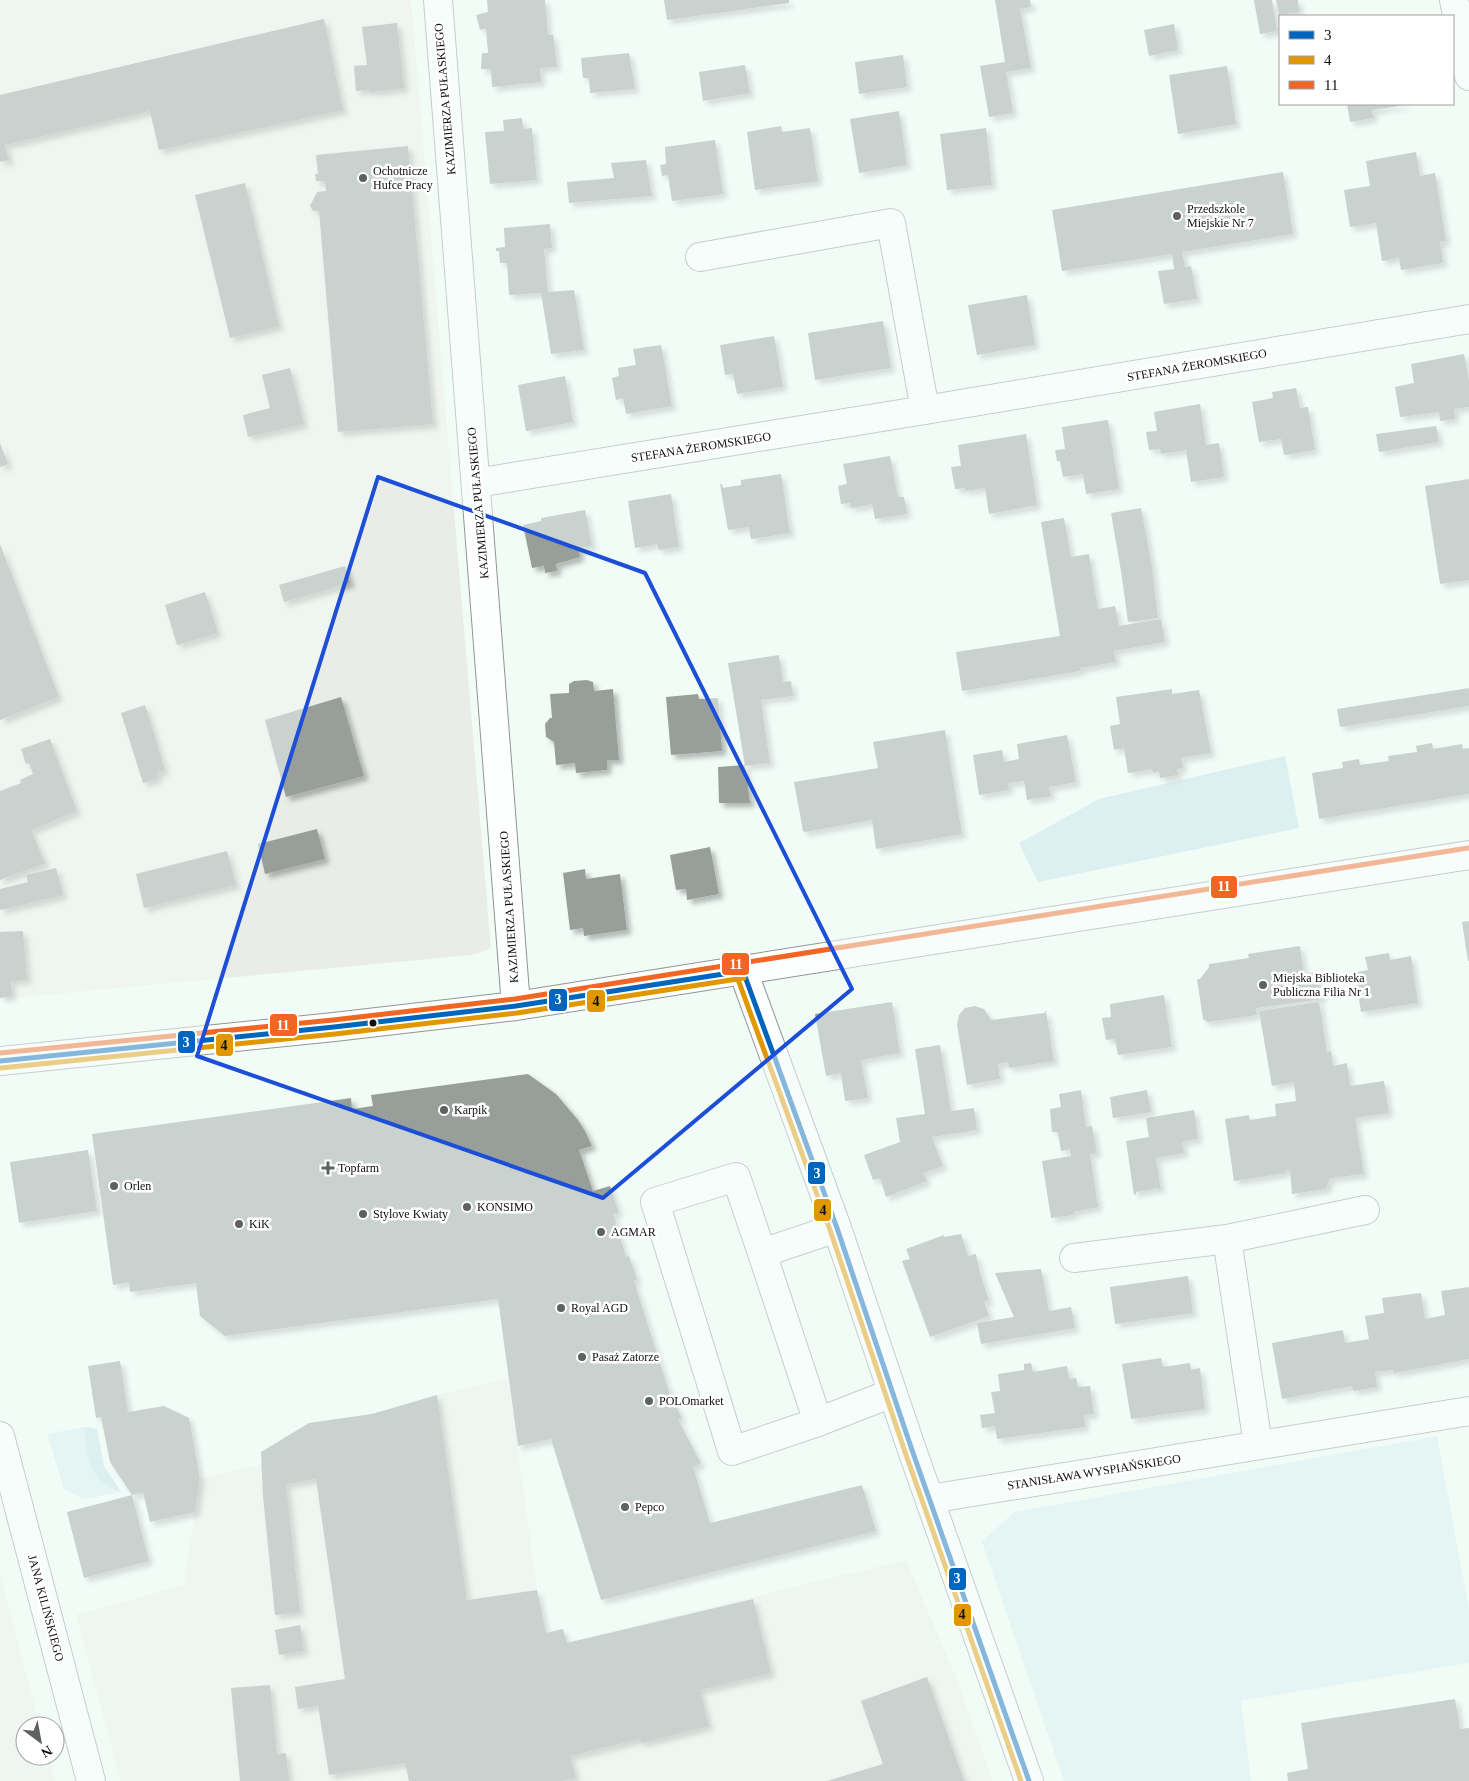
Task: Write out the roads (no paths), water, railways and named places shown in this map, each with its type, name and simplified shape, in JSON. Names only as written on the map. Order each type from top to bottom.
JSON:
[{"type":"street","name":"KAZIMIERZA PUŁASKIEGO","points":[[438,0],[516,1006]]},
{"type":"street","points":[[1454,0],[1469,76]]},
{"type":"street","points":[[700,257],[890,223],[925,410]]},
{"type":"street","name":"STEFANA ŻEROMSKIEGO","points":[[476,483],[1469,319]]},
{"type":"street","points":[[0,1061],[334,1027],[516,1006],[1469,855]]},
{"type":"street","points":[[743,971],[837,1228],[892,1393],[1029,1781]]},
{"type":"street","points":[[818,1422],[736,1177],[655,1202],[732,1451],[818,1422],[892,1393]]},
{"type":"street","points":[[1074,1258],[1227,1239],[1365,1210]]},
{"type":"street","points":[[762,1253],[837,1228]]},
{"type":"street","points":[[1227,1239],[1258,1445]]},
{"type":"street","name":"STANISŁAWA WYSPIAŃSKIEGO","points":[[930,1499],[1469,1410]]},
{"type":"street","name":"JANA KILIŃSKIEGO","points":[[0,1436],[91,1781]]},
{"type":"place","name":"Ochotnicze Hufce Pracy","points":[[363,178]]},
{"type":"place","name":"Przedszkole Miejskie Nr 7","points":[[1177,216]]},
{"type":"place","name":"Miejska Biblioteka Publiczna Filia Nr 1","points":[[1263,985]]},
{"type":"place","name":"Karpik","points":[[444,1110]]},
{"type":"place","name":"Topfarm","points":[[328,1168]]},
{"type":"place","name":"Orlen","points":[[114,1186]]},
{"type":"place","name":"KONSIMO","points":[[467,1207]]},
{"type":"place","name":"Stylove Kwiaty","points":[[363,1214]]},
{"type":"place","name":"KiK","points":[[239,1224]]},
{"type":"place","name":"AGMAR","points":[[601,1232]]},
{"type":"place","name":"Royal AGD","points":[[561,1308]]},
{"type":"place","name":"Pasaż Zatorze","points":[[582,1357]]},
{"type":"place","name":"POLOmarket","points":[[649,1401]]},
{"type":"place","name":"Pepco","points":[[625,1507]]}]
